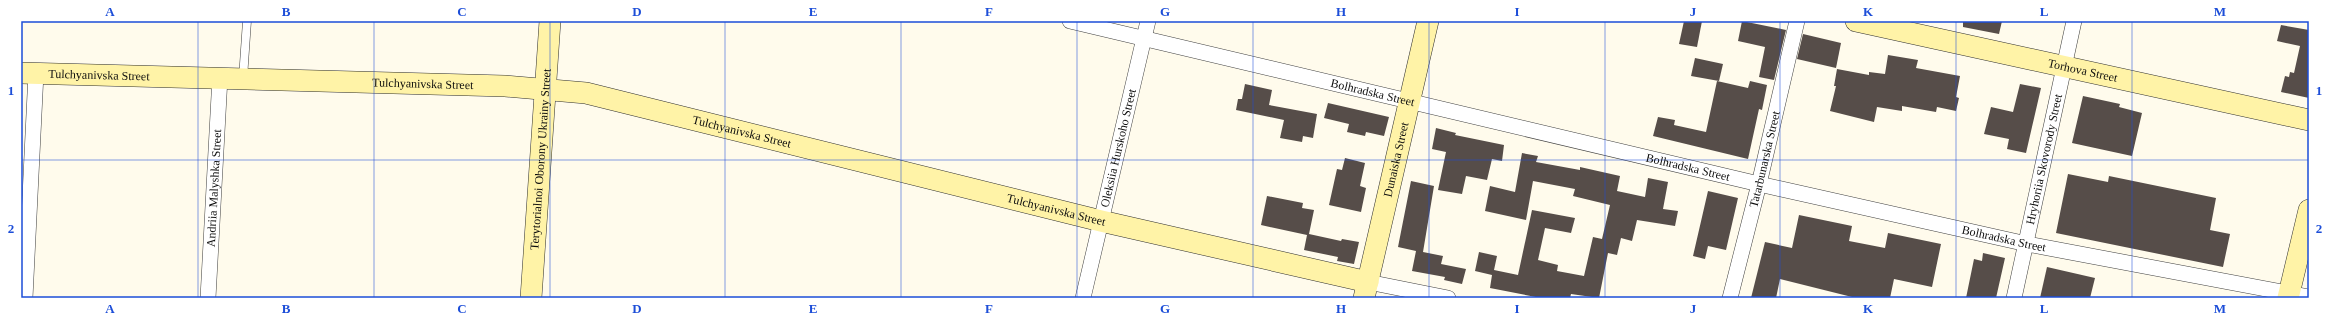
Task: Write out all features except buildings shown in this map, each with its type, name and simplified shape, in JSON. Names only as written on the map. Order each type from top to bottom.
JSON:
[{"type":"street","name":"Terytorialnoi Oborony Ukrainy Street","points":[[531,298],[550,21]]},
{"type":"street","name":"Bolhradska Street","points":[[1070,21],[1759,184],[2026,244],[2288,295],[2309,297]]},
{"type":"street","name":"Oleksiia Hurskoho Street","points":[[1083,298],[1148,21]]},
{"type":"street","name":"Dunaiska Street","points":[[1366,290],[1428,21]]},
{"type":"street","name":"Tatarbunarska Street","points":[[1730,298],[1759,184],[1797,21]]},
{"type":"street","name":"Torhova Street","points":[[1856,21],[2309,120]]},
{"type":"street","name":"Hryhoriia Skovorody Street","points":[[2014,298],[2074,21]]},
{"type":"street","name":"Tulchyanivska Street","points":[[29,73],[243,78],[546,88],[586,93],[1101,221],[1366,290],[1448,298]]},
{"type":"street","points":[[25,298],[29,73]]},
{"type":"street","name":"Andriia Malyshka Street","points":[[208,298],[220,78]]},
{"type":"street","points":[[2288,295],[2309,210]]},
{"type":"lane","points":[[243,78],[247,21]]}]
